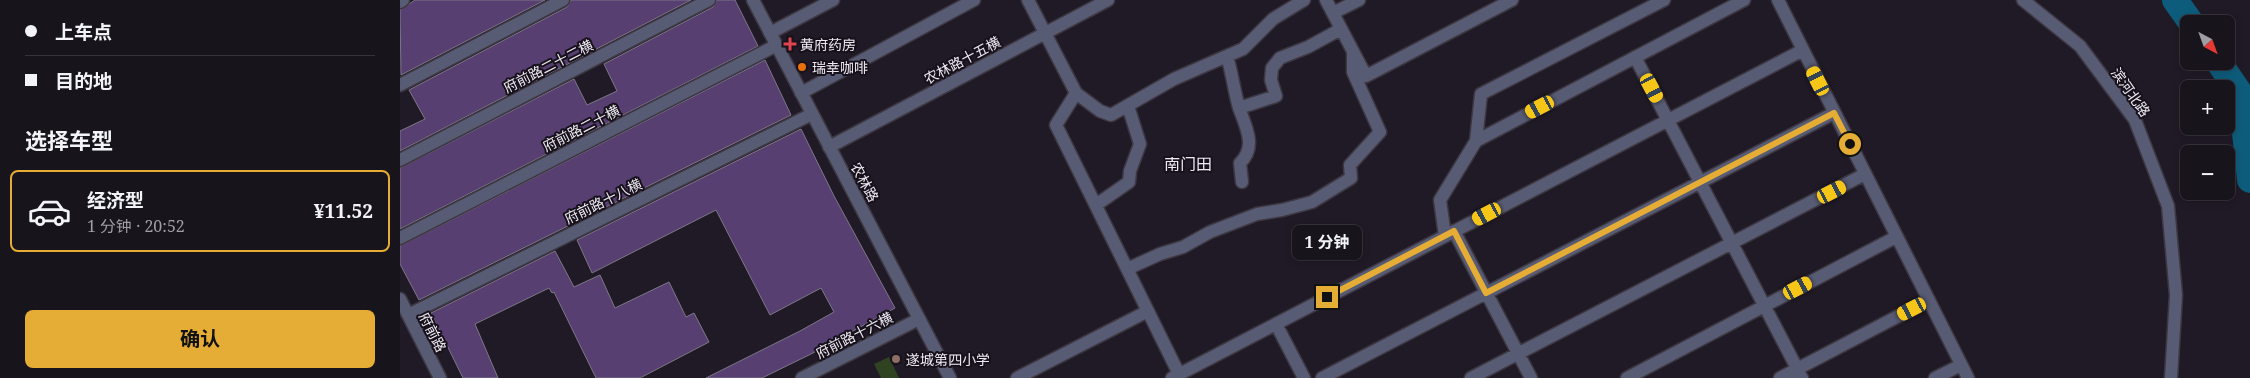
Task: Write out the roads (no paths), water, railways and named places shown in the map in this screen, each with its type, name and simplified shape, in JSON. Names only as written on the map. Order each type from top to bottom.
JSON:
[{"type":"street","points":[[400,2],[404,0]]},
{"type":"street","points":[[400,85],[563,0]]},
{"type":"street","name":"府前路二十二横","points":[[400,160],[709,0]]},
{"type":"street","name":"农林路","points":[[753,0],[950,378]]},
{"type":"street","points":[[770,33],[833,0]]},
{"type":"street","points":[[802,93],[974,0]]},
{"type":"street","points":[[1028,0],[1076,94],[1100,112],[1111,116],[1174,79],[1243,49],[1273,19],[1304,0]]},
{"type":"street","name":"农林路十五横","points":[[829,147],[1108,0]]},
{"type":"street","points":[[1326,0],[1366,76],[1512,0]]},
{"type":"street","points":[[1333,13],[1359,0]]},
{"type":"street","points":[[1531,378],[1486,293],[1450,233],[1440,200],[1476,141],[1481,94],[1664,0]]},
{"type":"street","points":[[1476,141],[1744,0]]},
{"type":"street","points":[[1778,0],[1968,378]]},
{"type":"street","name":"滨河北路","points":[[2023,0],[2080,46],[2135,120],[2168,206],[2176,295],[2171,378]]},
{"type":"street","points":[[1239,108],[1276,96],[1271,80],[1272,68],[1280,58],[1308,47],[1341,29]]},
{"type":"street","name":"府前路二十横","points":[[400,238],[776,45]]},
{"type":"street","points":[[1076,94],[1056,125],[1148,311],[1176,376],[1802,50]]},
{"type":"street","points":[[1127,269],[1160,254],[1183,247],[1210,232],[1257,214],[1312,202],[1351,178],[1350,165],[1380,132],[1353,72],[1353,51]]},
{"type":"street","points":[[1227,56],[1231,70],[1232,85],[1251,143],[1247,156],[1240,163],[1242,182]]},
{"type":"street","points":[[1635,57],[1800,373]]},
{"type":"street","points":[[1096,205],[1129,182],[1130,171],[1140,144],[1128,106]]},
{"type":"street","points":[[1322,378],[1834,113]]},
{"type":"street","name":"府前路十八横","points":[[408,315],[812,114]]},
{"type":"street","points":[[1471,378],[1865,174]]},
{"type":"street","points":[[1627,378],[1896,237]]},
{"type":"street","name":"府前路","points":[[400,299],[440,378]]},
{"type":"street","points":[[1780,378],[1800,373],[1929,300]]},
{"type":"street","points":[[1017,378],[1148,311]]},
{"type":"street","name":"府前路十六横","points":[[802,378],[919,319]]},
{"type":"street","points":[[1276,324],[1304,378]]},
{"type":"street","points":[[1935,378],[1961,364]]},
{"type":"waterway","points":[[2175,0],[2186,15]]},
{"type":"waterway","points":[[2224,70],[2241,95],[2250,180]]},
{"type":"place","name":"黄府药房","points":[[790,44]]},
{"type":"place","name":"瑞幸咖啡","points":[[802,67]]},
{"type":"place","name":"遂城第四小学","points":[[896,359]]},
{"type":"district","name":"南门田","points":[[1188,164]]}]
